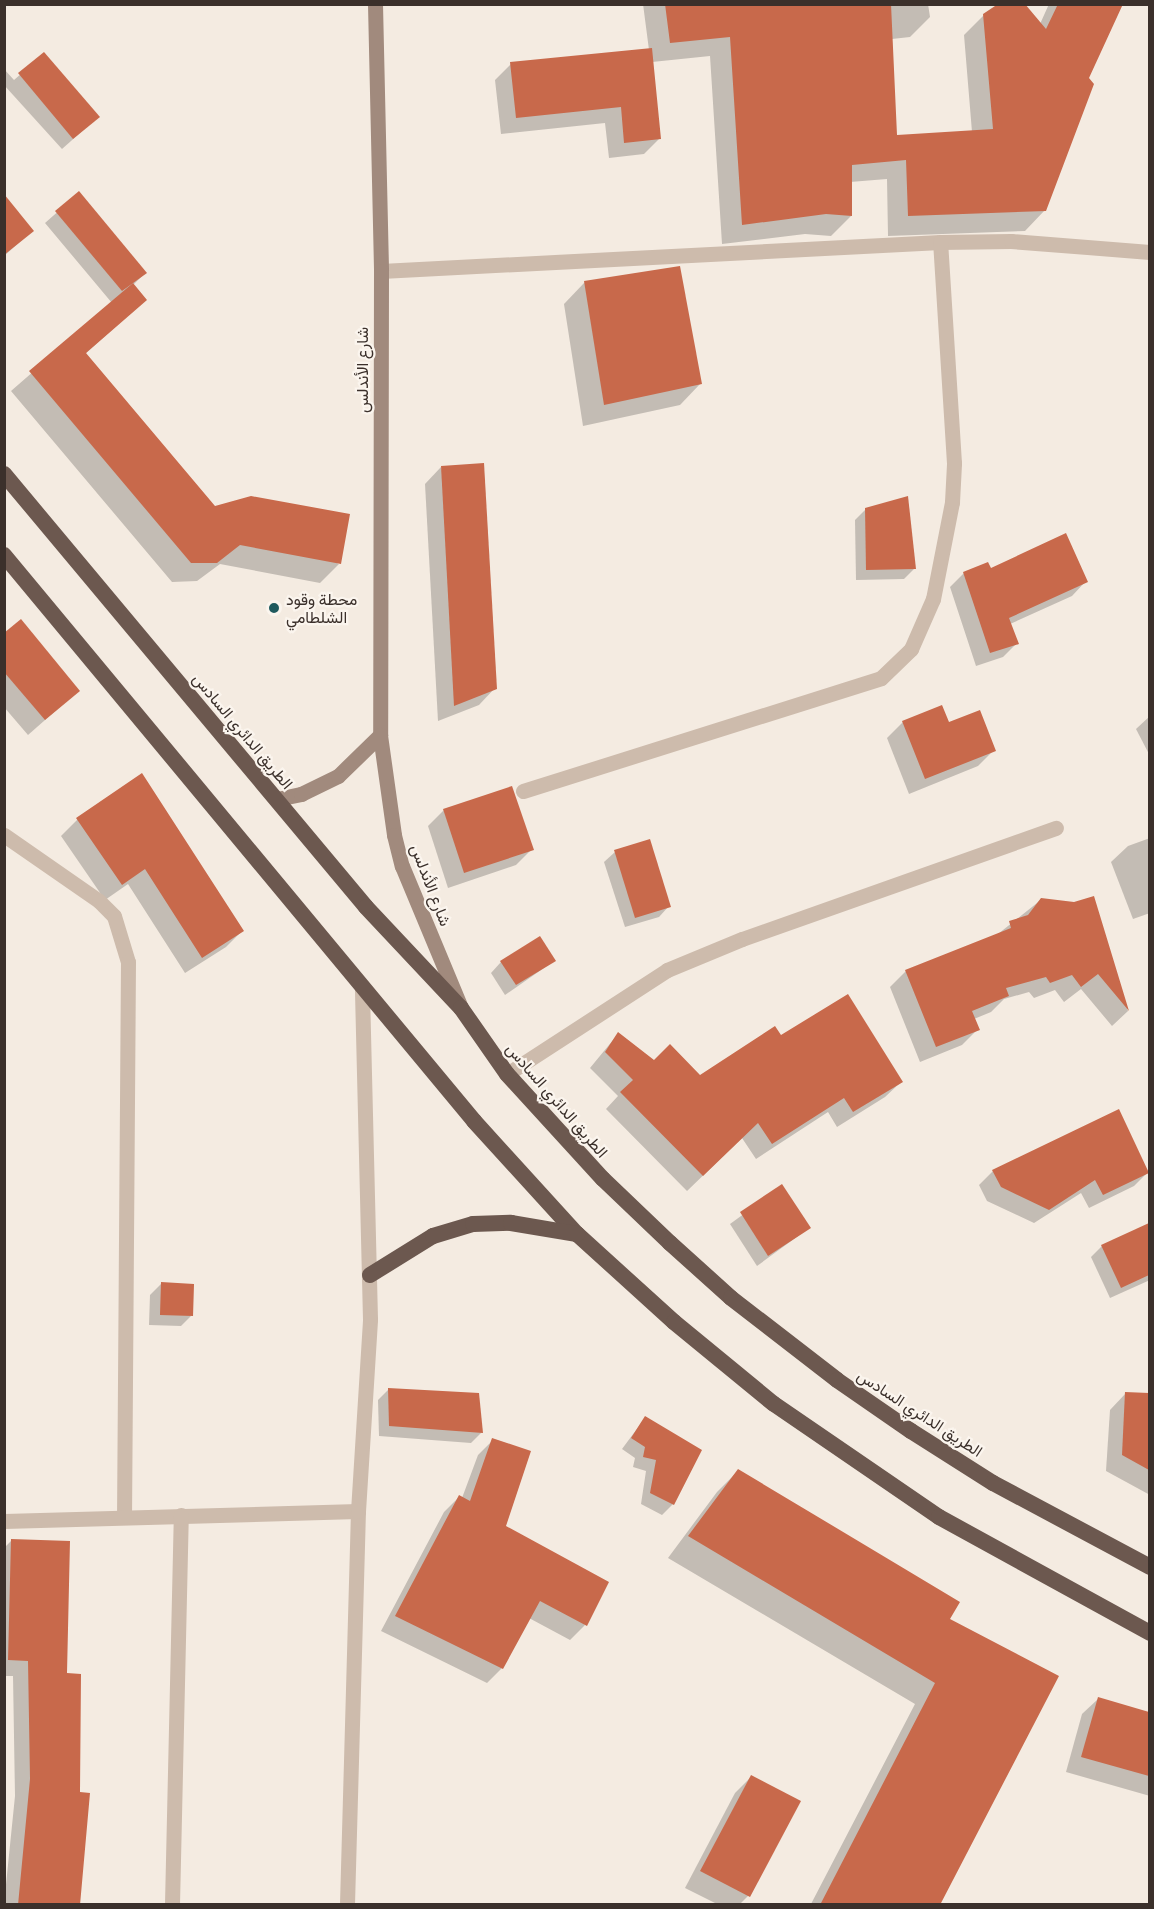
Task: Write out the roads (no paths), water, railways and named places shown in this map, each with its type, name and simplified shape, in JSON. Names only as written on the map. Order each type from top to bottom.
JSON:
[{"type":"highway","name":"الطريق الدائري السادس","points":[[4,474],[366,908],[461,1008],[507,1074],[603,1179],[670,1243],[731,1298],[837,1380],[993,1483],[1149,1567]]},
{"type":"highway","points":[[4,555],[474,1121],[577,1234],[674,1322],[774,1404],[939,1517],[1149,1633]]},
{"type":"highway","points":[[369,1275],[433,1236],[473,1224],[511,1223],[577,1234]]},
{"type":"main road","name":"شارع الأندلس","points":[[375,4],[381,271],[380,735],[394,836],[402,866],[461,1008]]},
{"type":"main road","points":[[277,799],[301,794],[338,776],[380,735]]},
{"type":"street","points":[[381,271],[940,242],[1011,241],[1149,252]]},
{"type":"street","points":[[523,791],[881,678],[911,649],[933,599],[952,502],[954,463],[940,242]]},
{"type":"street","points":[[507,1074],[667,970],[742,939],[1056,828]]},
{"type":"street","points":[[4,835],[99,901],[114,916],[128,962],[124,1516]]},
{"type":"street","points":[[347,1905],[358,1511],[367,1387],[369,1275],[362,988]]},
{"type":"street","points":[[4,1521],[358,1511]]},
{"type":"street","points":[[172,1905],[181,1515]]},
{"type":"place","name":"محطة وقود الشلطامي","points":[[274,608]]}]
